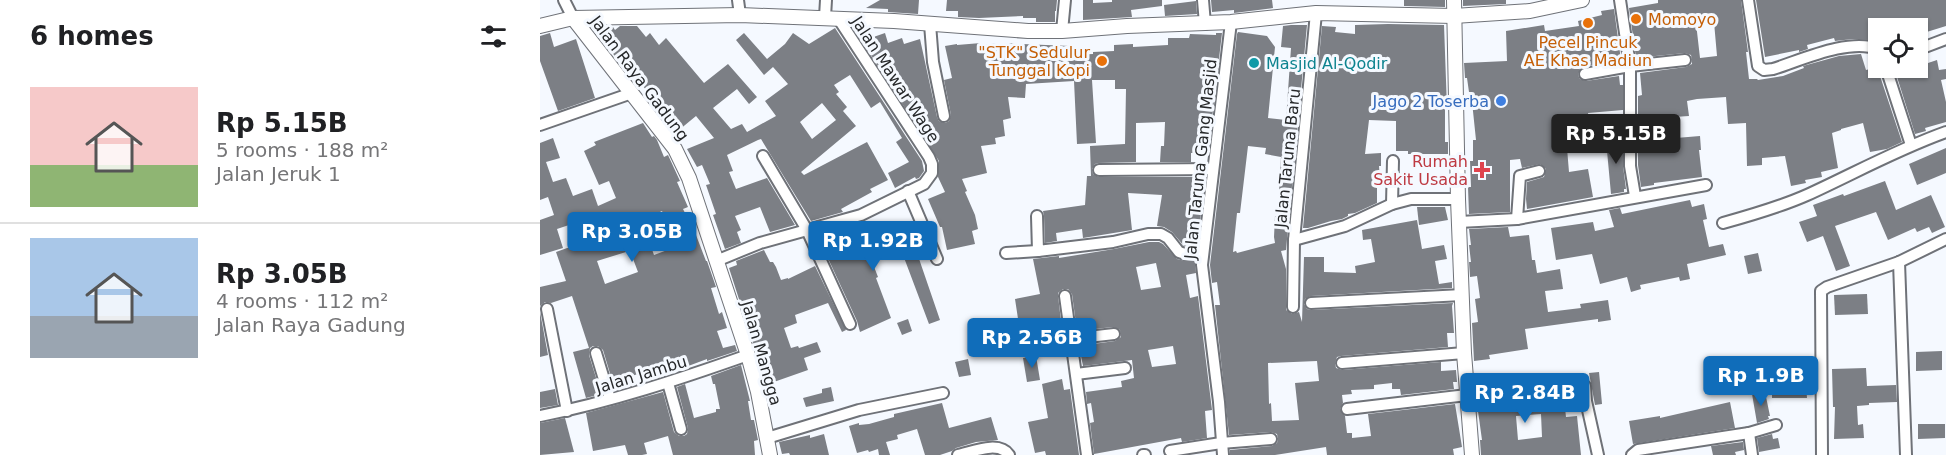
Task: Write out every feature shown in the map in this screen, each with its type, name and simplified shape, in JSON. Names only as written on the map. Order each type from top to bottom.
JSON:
[{"type":"street","points":[[564,0],[573,18]]},
{"type":"street","points":[[738,0],[740,15]]},
{"type":"street","points":[[826,0],[832,17]]},
{"type":"street","points":[[1062,31],[1065,0]]},
{"type":"street","points":[[1203,0],[1205,24]]},
{"type":"street","points":[[1454,0],[1464,353],[1472,455]]},
{"type":"street","points":[[540,26],[573,18],[740,15],[832,17],[1028,32],[1205,24],[1316,13],[1454,16],[1530,10],[1582,0]]},
{"type":"street","points":[[1620,0],[1629,66],[1630,166],[1635,196]]},
{"type":"street","points":[[1748,0],[1758,66],[1764,70],[1846,47],[1868,47]]},
{"type":"street","name":"Jalan Taruna Baru","points":[[1293,307],[1294,240],[1316,13]]},
{"type":"street","name":"Jalan Mawar Wage","points":[[716,261],[760,243],[861,215],[924,184],[932,172],[932,164],[832,17]]},
{"type":"street","name":"Jalan Raya Gadung","points":[[573,18],[675,149],[689,178],[716,261]]},
{"type":"street","name":"Jalan Taruna Gang Masjid","points":[[1223,455],[1220,402],[1202,265],[1230,22]]},
{"type":"street","points":[[930,24],[933,62],[944,116]]},
{"type":"street","points":[[1928,46],[1946,39]]},
{"type":"street","points":[[1585,74],[1629,66],[1685,60]]},
{"type":"street","points":[[1889,78],[1911,145]]},
{"type":"street","points":[[540,125],[633,93]]},
{"type":"street","points":[[1723,223],[1806,195],[1911,145],[1946,132]]},
{"type":"street","points":[[763,156],[807,230],[850,324]]},
{"type":"street","points":[[1392,204],[1393,161]]},
{"type":"street","points":[[1099,170],[1213,168]]},
{"type":"street","points":[[1517,219],[1520,176],[1539,171]]},
{"type":"street","points":[[1459,222],[1517,219],[1706,185]]},
{"type":"street","points":[[908,191],[937,259]]},
{"type":"street","points":[[1294,240],[1345,226],[1392,204],[1411,199],[1458,200]]},
{"type":"street","points":[[1037,216],[1038,251]]},
{"type":"street","points":[[1006,252],[1038,251],[1161,234],[1168,238],[1179,252],[1203,253]]},
{"type":"street","points":[[1822,455],[1821,291],[1827,286],[1899,262],[1946,239]]},
{"type":"street","name":"Jalan Mangga","points":[[716,261],[748,355],[770,455]]},
{"type":"street","points":[[1899,262],[1906,455]]},
{"type":"street","points":[[1065,296],[1087,455]]},
{"type":"street","points":[[1311,303],[1462,296]]},
{"type":"street","points":[[547,309],[567,411]]},
{"type":"street","points":[[1071,339],[1114,334]]},
{"type":"street","points":[[596,353],[610,399]]},
{"type":"street","points":[[1342,363],[1464,353]]},
{"type":"street","name":"Jalan Jambu","points":[[540,416],[567,411],[668,382],[748,355]]},
{"type":"street","points":[[1076,374],[1125,368]]},
{"type":"street","points":[[668,382],[681,429]]},
{"type":"street","points":[[1585,386],[1598,455]]},
{"type":"street","points":[[767,438],[859,410],[943,393]]},
{"type":"street","points":[[1347,409],[1467,395]]},
{"type":"street","points":[[1632,455],[1638,450],[1670,451],[1776,425]]},
{"type":"street","points":[[1749,433],[1752,455]]},
{"type":"street","points":[[1170,451],[1221,443],[1271,440]]},
{"type":"street","points":[[958,455],[996,447],[1006,451],[1009,455]]},
{"type":"building","points":[[880,0],[919,0],[918,14],[866,8]]},
{"type":"building","points":[[947,0],[1057,0],[1055,22],[1036,22],[1036,18],[1023,18],[1023,16],[958,17],[958,11],[946,11]]},
{"type":"building","points":[[1083,0],[1093,0],[1093,3],[1112,2],[1112,0],[1162,0],[1162,6],[1131,10],[1132,17],[1083,20]]},
{"type":"building","points":[[1211,0],[1272,0],[1273,8],[1234,13],[1234,10],[1212,12]]},
{"type":"building","points":[[1404,0],[1445,0],[1445,7],[1404,6]]},
{"type":"building","points":[[1463,0],[1506,0],[1506,4],[1463,6]]},
{"type":"building","points":[[1658,0],[1741,0],[1749,79],[1783,76],[1804,68],[1803,66],[1839,56],[1861,54],[1866,70],[1868,69],[1868,78],[1881,78],[1902,142],[1887,149],[1870,152],[1863,123],[1841,129],[1832,133],[1838,168],[1821,172],[1822,177],[1805,180],[1806,183],[1791,186],[1785,156],[1762,158],[1762,165],[1747,166],[1746,123],[1728,124],[1726,97],[1697,99],[1687,101],[1689,116],[1674,117],[1676,138],[1700,136],[1702,177],[1654,183],[1654,185],[1641,187],[1638,165],[1638,96],[1642,95],[1640,73],[1686,67],[1692,64],[1691,55],[1685,53],[1636,58],[1629,8],[1658,3]],"holes":[[[1714,22],[1717,56],[1700,58],[1696,23]]]},
{"type":"building","points":[[1756,0],[1946,0],[1946,26],[1928,32],[1928,18],[1868,18],[1868,40],[1835,41],[1834,38],[1807,45],[1808,49],[1799,52],[1799,50],[1765,57]]},
{"type":"building","points":[[1196,1],[1197,14],[1165,16],[1164,5]]},
{"type":"building","points":[[1614,9],[1621,60],[1583,67],[1578,75],[1580,79],[1586,81],[1619,76],[1620,85],[1623,85],[1623,110],[1588,113],[1591,132],[1597,131],[1599,143],[1567,148],[1569,172],[1588,169],[1593,197],[1527,209],[1527,182],[1544,177],[1546,169],[1540,164],[1522,168],[1520,159],[1510,160],[1510,212],[1469,214],[1470,161],[1473,161],[1473,140],[1476,140],[1471,92],[1469,92],[1467,78],[1465,78],[1464,63],[1507,61],[1506,31],[1544,25],[1545,31],[1579,26],[1578,21],[1602,15],[1601,11]]},
{"type":"building","points":[[1307,25],[1286,250],[1281,251],[1286,269],[1286,310],[1292,314],[1299,312],[1302,322],[1304,257],[1324,257],[1324,272],[1356,273],[1355,266],[1375,262],[1371,239],[1363,240],[1362,230],[1417,220],[1422,249],[1444,245],[1447,259],[1435,261],[1439,284],[1452,282],[1452,288],[1311,296],[1305,299],[1304,304],[1307,309],[1311,310],[1453,303],[1454,333],[1447,333],[1448,347],[1341,356],[1337,357],[1335,363],[1336,368],[1342,370],[1441,362],[1441,371],[1456,370],[1457,382],[1453,382],[1454,389],[1401,395],[1400,389],[1392,389],[1392,383],[1374,385],[1374,389],[1351,390],[1352,394],[1342,395],[1343,403],[1340,409],[1345,416],[1347,433],[1352,433],[1352,438],[1371,436],[1368,414],[1455,404],[1462,447],[1453,449],[1454,455],[1327,455],[1326,447],[1275,455],[1230,455],[1230,450],[1272,446],[1277,443],[1278,439],[1277,434],[1271,432],[1229,435],[1215,305],[1220,305],[1217,282],[1212,283],[1210,265],[1237,34],[1238,32],[1267,36],[1275,47],[1268,118],[1286,120],[1291,48],[1281,47],[1283,26]],"holes":[[[1248,146],[1266,148],[1265,154],[1281,157],[1280,216],[1275,216],[1275,243],[1237,253],[1233,252],[1237,213],[1240,213]],[[1317,361],[1319,381],[1295,383],[1299,420],[1272,421],[1271,403],[1269,404],[1268,363]]]},
{"type":"building","points":[[1355,25],[1444,25],[1447,108],[1445,108],[1445,142],[1448,142],[1448,154],[1408,154],[1408,151],[1396,151],[1396,121],[1369,120],[1365,154],[1381,153],[1377,203],[1348,214],[1342,219],[1303,228],[1322,26],[1336,27],[1335,32],[1355,34]]},
{"type":"building","points":[[620,26],[637,26],[646,37],[650,33],[659,45],[666,38],[704,83],[728,64],[757,97],[749,104],[737,89],[713,108],[731,129],[742,124],[747,132],[776,116],[765,101],[788,84],[773,67],[764,75],[736,40],[744,33],[767,59],[785,44],[793,33],[809,44],[835,28],[922,161],[924,171],[919,178],[915,177],[895,188],[888,173],[909,162],[896,142],[902,138],[880,102],[871,108],[850,75],[834,85],[839,92],[836,94],[847,107],[843,111],[856,126],[801,172],[804,175],[867,142],[888,180],[870,189],[872,192],[841,209],[843,212],[811,221],[761,139],[758,140],[727,155],[733,171],[729,172],[736,189],[767,178],[795,225],[770,232],[760,207],[735,216],[741,230],[737,232],[741,243],[725,249],[713,215],[716,214],[706,185],[710,184],[702,165],[697,167],[687,149],[714,138],[696,116],[679,130],[672,122],[670,124],[635,76],[633,78],[600,38],[613,27],[615,30]],"holes":[[[822,103],[836,120],[812,139],[800,122]]]},
{"type":"building","points":[[550,33],[554,47],[576,39],[595,98],[558,111],[540,61],[540,36]]},
{"type":"building","points":[[885,33],[888,43],[902,38],[904,44],[920,39],[937,117],[939,121],[945,123],[949,121],[951,115],[944,80],[952,78],[945,46],[999,43],[1070,46],[1070,55],[1093,54],[1093,52],[1114,51],[1114,45],[1133,44],[1133,47],[1168,45],[1168,38],[1189,38],[1190,34],[1216,35],[1216,33],[1222,33],[1208,153],[1191,153],[1191,162],[1160,162],[1161,146],[1164,146],[1165,122],[1136,123],[1136,162],[1098,163],[1092,169],[1093,174],[1099,177],[1200,177],[1199,188],[1204,188],[1200,221],[1195,220],[1192,246],[1184,246],[1172,232],[1157,226],[1162,195],[1128,193],[1132,230],[1083,238],[1082,229],[1056,233],[1057,241],[1045,243],[1043,211],[1085,205],[1087,176],[1091,176],[1090,146],[1125,144],[1126,89],[1115,89],[1115,80],[1092,80],[1096,143],[1077,144],[1074,81],[1026,84],[1025,98],[1008,97],[1011,118],[1003,120],[1005,136],[995,138],[996,144],[981,146],[987,173],[962,179],[978,229],[972,231],[975,244],[947,250],[942,227],[928,199],[945,192],[938,177],[939,161],[862,41]]},
{"type":"building","points":[[1937,60],[1939,70],[1946,69],[1946,79],[1941,80],[1946,102],[1946,122],[1925,128],[1926,131],[1915,134],[1897,78],[1928,78],[1928,63]]},
{"type":"building","points":[[643,123],[652,137],[654,136],[657,140],[664,157],[668,155],[680,181],[677,182],[688,207],[683,209],[707,261],[716,287],[711,288],[719,314],[722,312],[727,328],[717,331],[723,348],[735,345],[737,351],[707,361],[707,359],[656,378],[654,369],[622,379],[625,387],[615,390],[603,350],[598,346],[593,346],[590,348],[589,355],[601,394],[586,398],[573,352],[589,348],[572,296],[551,303],[545,302],[540,306],[540,287],[566,281],[556,252],[581,243],[575,223],[557,229],[563,248],[540,255],[540,220],[554,215],[548,197],[540,200],[540,143],[553,138],[560,158],[546,162],[553,182],[566,178],[573,196],[592,189],[598,206],[616,198],[609,181],[599,185],[584,151],[596,145],[594,142]],"holes":[[[662,211],[678,246],[654,255],[650,244],[630,251],[638,272],[605,284],[597,261],[626,252],[619,231]]]},
{"type":"building","points":[[1623,138],[1626,189],[1624,192],[1611,194],[1606,140]]},
{"type":"building","points":[[1946,148],[1946,173],[1917,185],[1909,164]]},
{"type":"building","points":[[1885,181],[1896,210],[1931,195],[1945,227],[1932,233],[1929,227],[1917,232],[1915,228],[1888,240],[1876,212],[1835,226],[1850,266],[1836,271],[1823,236],[1807,242],[1799,222],[1817,216],[1813,205]]},
{"type":"building","points":[[1690,200],[1692,207],[1704,204],[1707,219],[1703,220],[1709,247],[1723,244],[1726,255],[1687,264],[1690,279],[1680,281],[1679,277],[1640,285],[1641,289],[1631,292],[1627,277],[1600,284],[1592,254],[1556,260],[1551,228],[1593,222],[1595,231],[1614,227],[1609,210],[1620,208],[1622,214]]},
{"type":"building","points":[[1417,207],[1445,207],[1448,220],[1419,225]]},
{"type":"building","points":[[902,223],[913,251],[916,250],[940,320],[929,324],[900,247],[871,259],[891,318],[860,332],[820,241],[842,231],[841,228],[858,224],[865,240]]},
{"type":"building","points":[[1508,227],[1510,237],[1529,235],[1532,260],[1535,260],[1537,273],[1560,269],[1563,289],[1545,291],[1548,312],[1581,308],[1580,304],[1608,300],[1611,320],[1598,322],[1598,319],[1525,329],[1528,349],[1489,355],[1490,359],[1474,361],[1472,323],[1478,322],[1475,299],[1480,298],[1477,276],[1470,277],[1469,229]]},
{"type":"building","points":[[1159,242],[1177,259],[1195,261],[1196,273],[1186,275],[1190,298],[1198,296],[1212,410],[1205,411],[1207,438],[1182,442],[1181,438],[1094,454],[1090,423],[1094,422],[1091,403],[1087,404],[1086,392],[1122,387],[1121,381],[1134,378],[1132,360],[1083,366],[1079,346],[1115,341],[1121,337],[1120,330],[1113,327],[1077,331],[1072,294],[1068,289],[1063,289],[1058,296],[1063,337],[1049,340],[1050,346],[1041,348],[1037,328],[1020,332],[1015,299],[1040,294],[1033,259],[1059,256],[1059,258]],"holes":[[[1156,263],[1161,287],[1141,290],[1136,267]],[[1173,346],[1176,364],[1152,367],[1148,350]]]},
{"type":"building","points":[[764,250],[770,262],[773,262],[776,267],[781,280],[815,266],[846,330],[842,332],[828,303],[795,315],[797,323],[784,328],[791,348],[817,342],[821,352],[804,358],[808,370],[771,383],[762,356],[760,357],[758,348],[755,349],[729,268],[737,265],[736,261]]},
{"type":"building","points":[[1758,253],[1762,271],[1748,274],[1744,256]]},
{"type":"building","points":[[1867,294],[1868,314],[1835,315],[1834,295]]},
{"type":"building","points":[[540,312],[548,355],[540,357]]},
{"type":"building","points":[[908,319],[912,331],[902,335],[897,323]]},
{"type":"building","points":[[1942,351],[1942,370],[1916,371],[1916,352]]},
{"type":"building","points":[[1036,356],[1040,380],[1027,382],[1023,358]]},
{"type":"building","points":[[968,359],[971,375],[959,377],[955,362]]},
{"type":"building","points":[[741,365],[750,401],[748,401],[751,420],[754,420],[758,440],[754,441],[755,455],[673,455],[668,436],[644,443],[647,454],[642,455],[628,455],[625,445],[593,451],[586,413],[663,392],[674,432],[679,436],[684,436],[688,428],[677,387],[685,384],[694,418],[716,412],[716,409],[720,409],[711,376]]},
{"type":"building","points":[[1866,368],[1867,386],[1896,385],[1897,402],[1857,406],[1858,425],[1863,424],[1864,438],[1834,439],[1835,407],[1833,407],[1832,369]]},
{"type":"building","points":[[1599,372],[1602,404],[1595,405],[1589,373]]},
{"type":"building","points":[[1528,378],[1531,405],[1547,403],[1547,410],[1565,408],[1566,417],[1577,416],[1581,455],[1481,455],[1480,440],[1482,440],[1478,411],[1502,409],[1501,390],[1476,393],[1475,382]],"holes":[[[1541,414],[1542,437],[1518,440],[1516,416]]]},
{"type":"building","points":[[1062,379],[1064,390],[1070,389],[1079,455],[1046,455],[1045,451],[1035,453],[1028,422],[1048,418],[1042,384]]},
{"type":"building","points":[[1772,382],[1783,383],[1783,386],[1806,385],[1807,398],[1772,398]]},
{"type":"building","points":[[831,387],[834,401],[806,407],[803,398],[822,393],[822,389]]},
{"type":"building","points":[[555,389],[558,405],[540,408],[540,392]]},
{"type":"building","points":[[1765,392],[1770,416],[1768,416],[1769,419],[1757,423],[1752,394]]},
{"type":"building","points":[[1730,402],[1735,428],[1633,444],[1629,421],[1660,416],[1660,418]]},
{"type":"building","points":[[942,403],[949,428],[991,417],[998,440],[976,442],[940,455],[925,455],[917,429],[897,435],[898,439],[886,442],[890,455],[879,455],[878,449],[857,453],[849,426],[859,423],[859,425],[869,424],[894,417],[894,414]]},
{"type":"building","points":[[565,418],[574,452],[540,455],[540,423]]},
{"type":"building","points":[[1918,424],[1945,424],[1945,438],[1918,439]]},
{"type":"building","points":[[824,434],[829,455],[782,454],[779,442]]},
{"type":"building","points":[[1772,434],[1773,439],[1778,438],[1780,448],[1759,452],[1757,438]]},
{"type":"building","points":[[1743,442],[1744,450],[1735,452],[1736,455],[1713,455],[1711,446]]},
{"type":"place","name":"Momoyo","points":[[1636,19]]},
{"type":"place","name":"Pecel Pincuk AE Khas Madiun","points":[[1588,23]]},
{"type":"place","name":"\"STK\" Sedulur Tunggal Kopi","points":[[1102,61]]},
{"type":"place","name":"Masjid Al-Qodir","points":[[1254,63]]},
{"type":"place","name":"Jago 2 Toserba","points":[[1501,101]]},
{"type":"place","name":"Rumah Sakit Usada","points":[[1482,170]]}]
